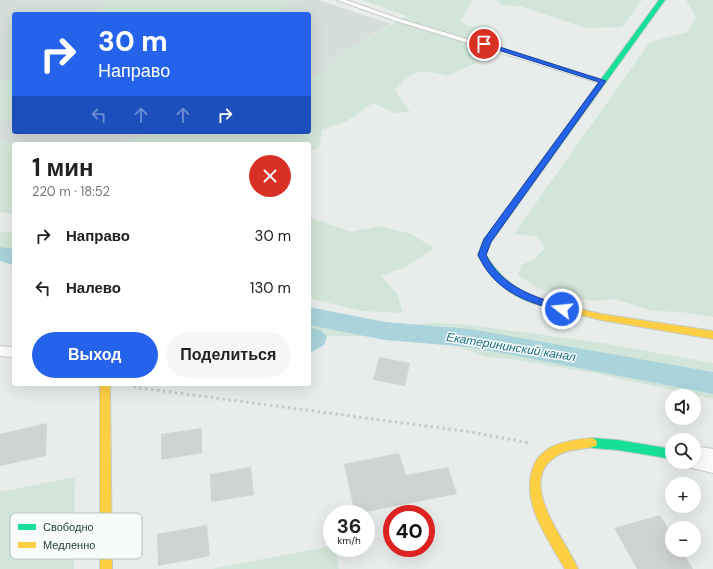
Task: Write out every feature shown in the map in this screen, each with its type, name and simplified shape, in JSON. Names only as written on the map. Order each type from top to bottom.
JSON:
[{"type":"street","points":[[662,0],[487,241],[482,255],[489,269],[506,286],[533,300],[601,317],[713,335]]},
{"type":"street","points":[[105,386],[106,513]]},
{"type":"street","points":[[572,569],[538,503],[534,488],[539,463],[547,454],[557,447],[570,444],[602,443],[665,453]]},
{"type":"street","points":[[701,459],[713,461]]},
{"type":"street","points":[[106,559],[106,569]]},
{"type":"lane","points":[[340,0],[398,20],[602,81]]},
{"type":"lane","points":[[0,350],[12,352]]},
{"type":"path","points":[[131,386],[470,432],[557,447]]},
{"type":"shaded area","points":[[0,0],[318,0],[391,24],[344,52],[311,81],[311,12],[12,12],[12,134],[250,134],[241,142],[12,142],[12,172],[0,171]]},
{"type":"green space","points":[[102,0],[290,0],[280,12],[96,12],[105,5]]},
{"type":"green space","points":[[362,0],[473,0],[460,22],[472,27],[486,24],[493,30],[480,38],[486,58],[448,76],[431,72],[419,72],[414,74],[395,90],[410,112],[394,113],[373,103],[347,121],[322,130],[319,148],[311,151],[311,142],[114,142],[133,140],[148,134],[311,134],[311,81],[344,52],[407,16]]},
{"type":"green space","points":[[499,0],[642,0],[622,27],[586,28],[520,6],[500,5]]},
{"type":"green space","points":[[686,0],[713,0],[713,317],[681,312],[652,311],[615,299],[590,301],[537,288],[518,275],[521,265],[535,259],[545,248],[537,236],[514,234],[650,42],[688,32],[696,17]]},
{"type":"green space","points":[[12,78],[12,121],[0,121],[0,80]]},
{"type":"green space","points":[[0,140],[12,143],[12,214],[0,212]]},
{"type":"green space","points":[[311,218],[351,232],[379,226],[411,234],[434,248],[406,267],[381,276],[397,294],[403,313],[362,311],[311,298]]},
{"type":"green space","points":[[0,232],[12,232],[12,264],[0,261]]},
{"type":"green space","points":[[311,312],[354,322],[398,326],[434,323],[470,325],[603,343],[713,363],[713,399],[701,396],[701,389],[667,389],[599,374],[517,360],[486,357],[456,346],[362,336],[327,336],[320,330],[311,328]]},
{"type":"green space","points":[[75,477],[75,513],[10,513],[10,559],[74,559],[74,569],[0,569],[0,492]]},
{"type":"green space","points":[[323,548],[323,557],[337,557],[339,569],[211,569]]},
{"type":"water","points":[[311,328],[320,330],[327,336],[324,345],[312,352]]},
{"type":"building","points":[[379,357],[410,363],[405,386],[373,380]]},
{"type":"building","points":[[47,423],[46,456],[0,466],[0,434]]},
{"type":"building","points":[[202,428],[202,453],[161,460],[161,434]]},
{"type":"building","points":[[399,453],[406,475],[448,467],[457,494],[401,505],[383,505],[383,509],[375,510],[375,505],[353,505],[344,464]]},
{"type":"building","points":[[251,467],[254,495],[211,502],[210,474]]},
{"type":"building","points":[[660,515],[665,523],[665,557],[686,557],[693,569],[637,569],[614,528]]},
{"type":"building","points":[[207,525],[210,556],[158,566],[157,534]]},
{"type":"waterway","name":"Екатерининский канал","points":[[0,254],[12,257]]},
{"type":"waterway","name":"Екатерининский канал","points":[[311,316],[385,331],[470,338],[713,383]]},
{"type":"traffic: fast","points":[[536,301],[519,294],[504,284],[486,263],[482,255],[487,241],[662,0]]},
{"type":"traffic: fast","points":[[592,443],[618,445],[665,453]]},
{"type":"traffic: slow","points":[[536,301],[601,317],[713,335]]},
{"type":"traffic: slow","points":[[105,386],[106,513]]},
{"type":"traffic: slow","points":[[572,569],[543,517],[535,489],[536,475],[541,463],[546,457],[557,449],[571,445],[592,443]]},
{"type":"traffic: slow","points":[[106,559],[106,569]]},
{"type":"route","points":[[484,44],[602,81],[487,241],[482,255],[489,269],[506,286],[533,300],[562,309]]}]
